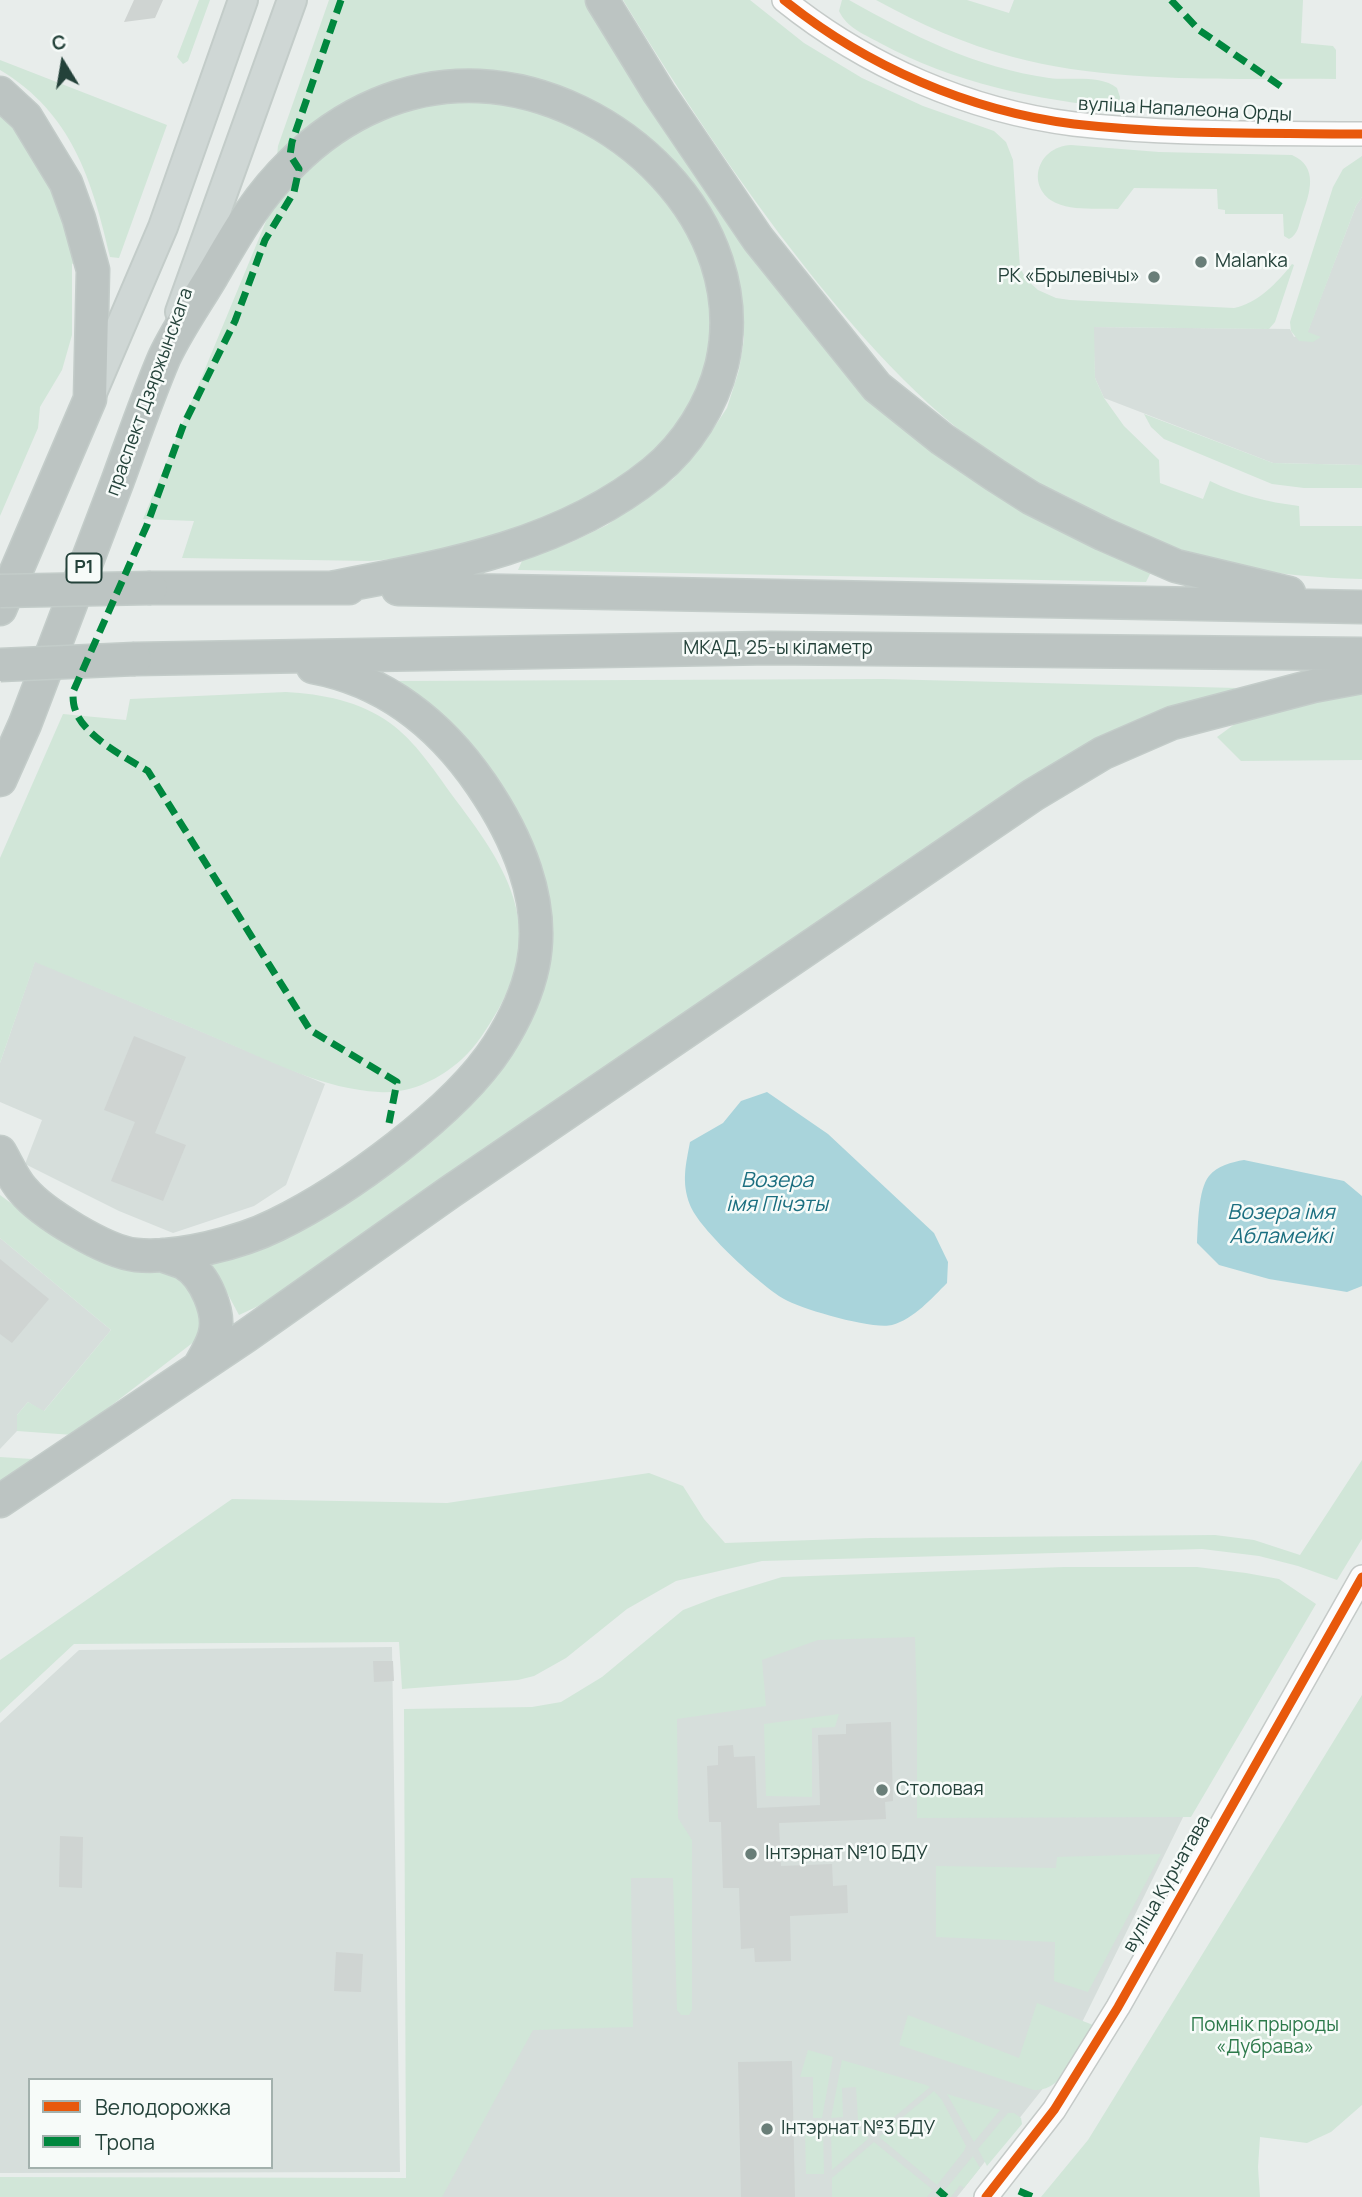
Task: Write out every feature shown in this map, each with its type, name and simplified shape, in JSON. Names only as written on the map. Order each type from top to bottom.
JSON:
[{"type":"highway","points":[[602,0],[659,93],[751,229],[877,387],[942,439],[995,475],[1031,498],[1103,534],[1176,566],[1355,607]]},
{"type":"highway","points":[[165,355],[255,203],[293,162],[328,131],[358,112],[415,92],[480,86],[515,91],[567,106],[616,134],[643,154],[668,178],[695,214],[712,245],[723,276],[727,308],[726,347],[718,382],[706,407],[684,442],[656,471],[621,496],[573,522],[518,546],[446,566],[330,588]]},
{"type":"highway","points":[[0,93],[26,117],[66,183],[93,270],[90,399],[0,609]]},
{"type":"highway","name":"праспект Дзяржынскага","points":[[0,780],[30,711],[165,355]]},
{"type":"highway","points":[[0,591],[330,588],[1355,607]]},
{"type":"highway","name":"МКАД, 25-ы кіламетр","points":[[0,664],[135,659],[771,648],[1362,654]]},
{"type":"highway","points":[[0,1152],[23,1190],[81,1235],[134,1255],[163,1255],[209,1248],[274,1226],[336,1191],[413,1134],[477,1073],[497,1047],[515,1016],[533,963],[534,915],[528,880],[517,846],[504,819],[461,757],[411,708],[361,680],[335,671],[256,657]]},
{"type":"highway","points":[[0,1501],[199,1367],[805,948],[1033,795],[1103,753],[1172,723],[1312,686],[1362,677]]},
{"type":"highway","points":[[163,1255],[185,1264],[196,1273],[207,1291],[216,1317],[215,1336],[199,1367]]},
{"type":"main road","points":[[90,399],[163,227],[243,0]]},
{"type":"main road","name":"праспект Дзяржынскага","points":[[165,355],[292,0]]},
{"type":"street","name":"вуліца Напалеона Орды","points":[[784,0],[835,37],[892,68],[950,93],[1019,114],[1073,124],[1160,131],[1362,134]]},
{"type":"street","name":"вуліца Курчатава","points":[[986,2197],[1055,2110],[1118,2007],[1362,1577]]},
{"type":"shaded area","points":[[1362,197],[1362,465],[1273,463],[1104,398],[1095,378],[1093,327],[1290,329],[1294,337],[1307,333],[1356,206]]},
{"type":"shaded area","points":[[35,961],[325,1084],[286,1185],[254,1206],[173,1233],[119,1211],[25,1164],[42,1120],[0,1102],[0,1063]]},
{"type":"shaded area","points":[[0,1238],[111,1330],[43,1412],[28,1402],[17,1415],[17,1431],[0,1449]]},
{"type":"shaded area","points":[[933,1612],[1190,1803],[1060,2067],[957,2197],[423,2197],[651,1692],[816,1621]]},
{"type":"shaded area","points":[[392,1647],[400,2172],[0,2173],[0,1723],[79,1650]]},
{"type":"green space","points":[[199,0],[210,0],[188,61],[183,64],[177,57]]},
{"type":"green space","points":[[329,0],[589,0],[667,134],[848,362],[1122,555],[1151,572],[1146,582],[518,570],[522,561],[607,525],[673,479],[703,444],[727,408],[739,370],[744,339],[742,301],[731,261],[671,168],[491,77],[277,156],[278,146]]},
{"type":"green space","points":[[623,0],[750,0],[804,43],[862,78],[923,106],[994,131],[1006,142],[1013,160],[1020,268],[1027,280],[1038,290],[1056,298],[1234,308],[1259,297],[1294,265],[1275,322],[1269,329],[1094,327],[1095,378],[1104,398],[1124,426],[1159,460],[1160,483],[1203,499],[1210,481],[1253,497],[1299,506],[1300,526],[1362,526],[1362,579],[1266,571],[1236,566],[1175,549],[1116,524],[1024,476],[957,428],[902,379],[805,267],[710,136]]},
{"type":"green space","points":[[842,0],[849,0],[896,26],[945,48],[996,67],[1049,78],[1093,79],[1110,84],[1117,88],[1119,108],[996,88],[937,69],[880,43],[851,26],[839,11]]},
{"type":"green space","points":[[876,0],[967,0],[1009,13],[1014,0],[1303,0],[1301,43],[1333,46],[1336,50],[1336,79],[1173,78],[1051,66],[960,40]]},
{"type":"green space","points":[[0,60],[167,125],[119,258],[110,257],[86,175],[62,128],[25,87],[0,70]]},
{"type":"green space","points":[[475,93],[585,123],[681,210],[714,286],[704,386],[676,429],[640,466],[603,491],[533,527],[427,556],[370,561],[182,558],[194,521],[143,519],[269,214],[310,165],[369,116]]},
{"type":"green space","points":[[0,111],[27,144],[48,181],[78,261],[72,264],[72,335],[62,370],[40,407],[38,428],[0,516]]},
{"type":"green space","points":[[1071,145],[1159,152],[1292,155],[1301,160],[1309,173],[1308,198],[1298,229],[1289,239],[1284,236],[1283,214],[1225,214],[1225,210],[1218,209],[1217,189],[1134,188],[1118,209],[1071,207],[1047,197],[1038,179],[1039,170],[1049,153],[1059,147]]},
{"type":"green space","points":[[1362,156],[1362,197],[1356,206],[1308,332],[1321,337],[1313,342],[1299,341],[1291,331],[1290,322],[1333,187],[1343,169]]},
{"type":"green space","points":[[1144,414],[1273,463],[1362,465],[1362,488],[1304,488],[1272,484],[1164,439],[1151,427]]},
{"type":"green space","points":[[883,679],[1237,688],[1145,718],[1072,752],[267,1302],[239,1315],[211,1263],[250,1251],[326,1216],[368,1190],[412,1156],[461,1107],[505,1053],[543,891],[392,681]]},
{"type":"green space","points":[[1362,688],[1362,760],[1241,761],[1217,737],[1243,718]]},
{"type":"green space","points":[[286,692],[327,697],[353,704],[378,715],[399,730],[431,766],[488,846],[502,871],[513,896],[519,922],[519,950],[512,979],[498,1010],[477,1043],[452,1067],[413,1088],[390,1092],[359,1090],[300,1074],[35,962],[0,1063],[0,858],[63,714],[126,720],[130,699]]},
{"type":"green space","points":[[0,1195],[54,1235],[89,1256],[175,1276],[186,1285],[198,1304],[203,1328],[195,1341],[73,1435],[17,1431],[17,1415],[28,1402],[44,1411],[111,1330],[0,1238]]},
{"type":"green space","points":[[0,1457],[32,1459],[27,1469],[0,1487]]},
{"type":"green space","points":[[1362,1460],[1362,1539],[1337,1580],[1259,1556],[1202,1549],[762,1561],[676,1581],[627,1609],[566,1658],[534,1676],[518,1680],[402,1689],[399,1642],[74,1644],[0,1713],[0,1660],[232,1499],[447,1503],[649,1473],[683,1486],[704,1519],[725,1543],[871,1538],[1215,1535],[1254,1540],[1300,1555]]},
{"type":"green space","points":[[1064,1567],[1197,1567],[1246,1573],[1279,1579],[1316,1604],[1191,1817],[917,1818],[915,1637],[818,1640],[762,1660],[766,1706],[677,1719],[678,1818],[692,1840],[692,2010],[689,2015],[681,2015],[677,2010],[673,1878],[631,1878],[633,2027],[533,2030],[442,2197],[0,2197],[0,2177],[406,2178],[404,1709],[532,1707],[561,1702],[602,1677],[683,1610],[782,1577]]},
{"type":"green space","name":"Помнік прыроды «Дубрава»","points":[[1362,1695],[1362,2105],[1331,2132],[1307,2143],[1260,2137],[1260,2197],[1041,2197],[1088,2140]]},
{"type":"green space","points":[[839,1714],[835,1727],[812,1728],[812,1797],[766,1796],[764,1724]]},
{"type":"green space","points":[[1161,1854],[1088,1992],[1054,1981],[1055,1942],[936,1937],[936,1866],[1056,1868],[1057,1857]]},
{"type":"green space","points":[[1037,2003],[1093,2025],[1070,2066],[1054,2084],[1045,2089],[1034,2090],[899,2045],[908,2015],[1019,2058]]},
{"type":"green space","points":[[808,2050],[833,2057],[822,2118],[813,2118],[813,2077],[800,2077]]},
{"type":"green space","points":[[842,2060],[930,2087],[874,2134],[858,2120],[856,2087],[842,2088],[843,2117],[831,2118]]},
{"type":"green space","points":[[934,2091],[942,2100],[966,2146],[937,2185],[879,2137]]},
{"type":"green space","points":[[947,2094],[1000,2110],[974,2142]]},
{"type":"green space","points":[[1008,2113],[1014,2113],[1021,2118],[1022,2124],[987,2166],[978,2149]]},
{"type":"green space","points":[[855,2126],[869,2138],[832,2170],[831,2127]]},
{"type":"green space","points":[[805,2131],[823,2131],[824,2174],[806,2174]]},
{"type":"green space","points":[[874,2142],[933,2190],[927,2197],[832,2197],[832,2178]]},
{"type":"green space","points":[[973,2156],[980,2168],[964,2188],[960,2185],[951,2197],[939,2197]]},
{"type":"water","name":"Возера імя Пічэты","points":[[767,1092],[828,1134],[934,1233],[948,1262],[947,1283],[908,1318],[883,1326],[854,1322],[784,1299],[731,1256],[696,1215],[687,1197],[685,1181],[690,1142],[723,1123],[741,1101]]},
{"type":"water","name":"Возера імя Абламейкі","points":[[1244,1160],[1344,1181],[1362,1196],[1362,1286],[1347,1292],[1269,1279],[1219,1265],[1197,1243],[1199,1208],[1205,1182],[1220,1167]]},
{"type":"building","points":[[134,0],[163,0],[155,18],[124,22]]},
{"type":"building","points":[[134,1036],[186,1057],[155,1133],[186,1145],[163,1201],[111,1181],[135,1122],[104,1110]]},
{"type":"building","points":[[0,1259],[49,1299],[12,1343],[0,1334]]},
{"type":"building","points":[[373,1661],[393,1661],[394,1681],[374,1682]]},
{"type":"building","name":"Інтэрнат №10 БДУ","points":[[891,1722],[893,1801],[885,1802],[886,1819],[779,1823],[781,1866],[832,1864],[833,1886],[847,1885],[848,1913],[790,1916],[791,1961],[755,1962],[754,1948],[741,1949],[739,1888],[723,1888],[721,1822],[709,1822],[707,1766],[718,1765],[718,1746],[733,1745],[734,1757],[755,1756],[757,1808],[820,1805],[818,1735],[846,1734],[846,1724]]},
{"type":"building","points":[[60,1836],[83,1837],[82,1888],[59,1887]]},
{"type":"building","points":[[336,1952],[363,1954],[361,1992],[334,1991]]},
{"type":"building","name":"Інтэрнат №3 БДУ","points":[[792,2061],[795,2197],[741,2197],[738,2062]]},
{"type":"marked path","points":[[341,0],[292,142],[290,155],[299,169],[294,192],[265,240],[235,321],[183,426],[147,525],[73,692],[73,698],[79,719],[95,737],[148,771],[310,1030],[397,1082],[389,1123]]},
{"type":"marked path","points":[[1171,0],[1199,30],[1282,87]]},
{"type":"marked path","points":[[938,2190],[946,2197]]},
{"type":"marked path","points":[[1019,2191],[1033,2197]]},
{"type":"cycle path","points":[[784,0],[849,45],[920,82],[996,108],[1035,118],[1146,130],[1362,134]]},
{"type":"cycle path","points":[[986,2197],[1054,2110],[1118,2007],[1362,1577]]},
{"type":"place","name":"Malanka","points":[[1201,262]]},
{"type":"place","name":"РК «Брылевічы»","points":[[1154,277]]},
{"type":"place","name":"Столовая","points":[[882,1790]]},
{"type":"place","name":"Інтэрнат №10 БДУ","points":[[751,1854]]},
{"type":"place","name":"Інтэрнат №3 БДУ","points":[[767,2129]]}]
